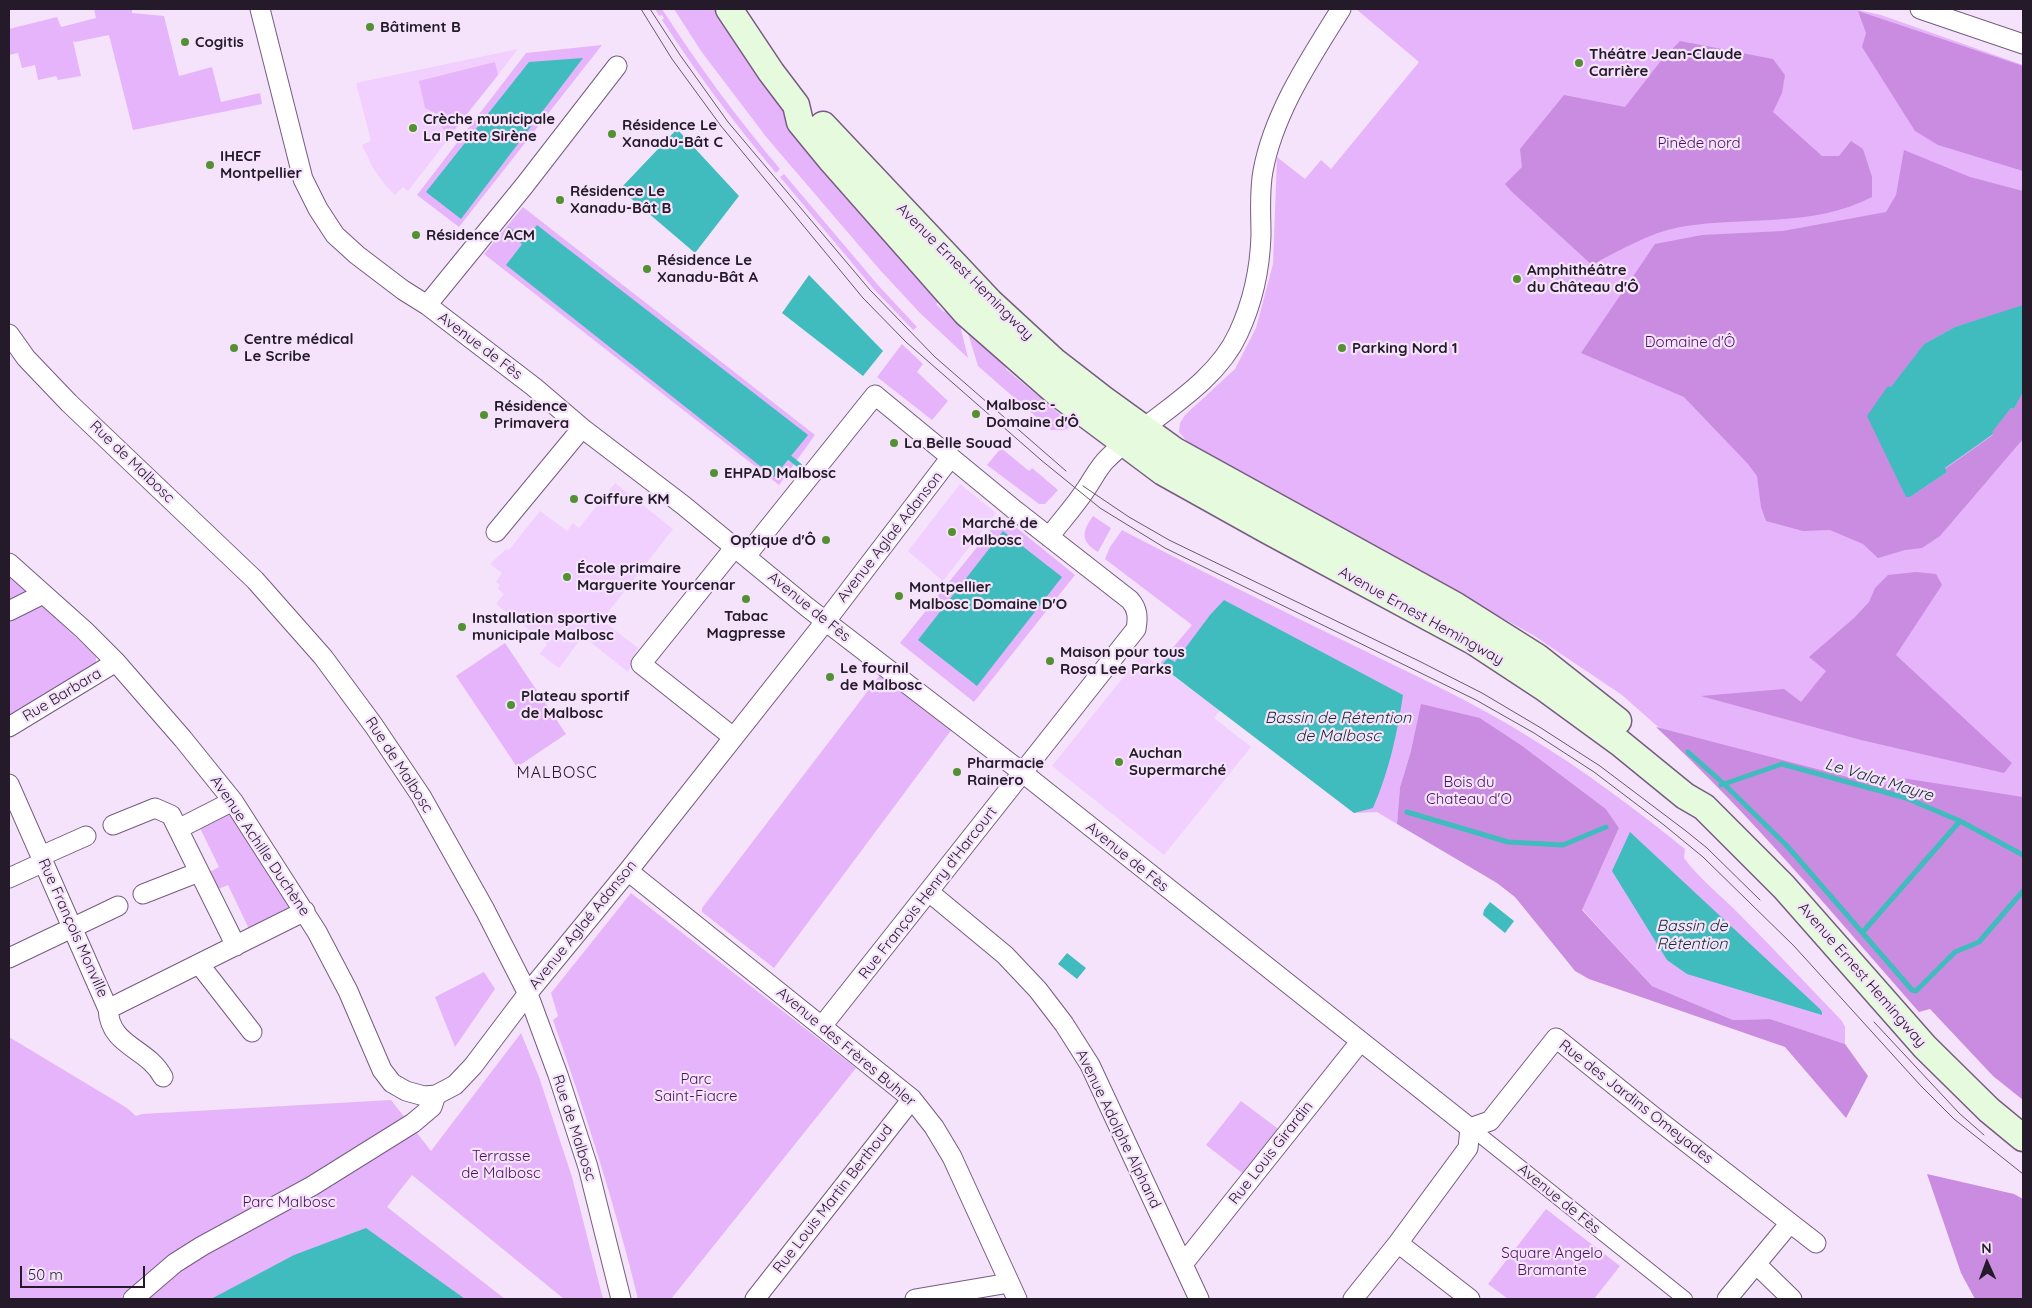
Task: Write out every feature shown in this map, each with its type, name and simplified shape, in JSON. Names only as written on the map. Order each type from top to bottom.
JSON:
[{"type":"main road","name":"Avenue Ernest Hemingway","points":[[729,9],[771,72],[796,105],[800,122],[966,313],[1056,392],[1163,472],[1473,642],[1546,689],[1620,743],[1685,796],[1704,808],[1784,887],[1925,1047],[1989,1110],[2023,1138]]},
{"type":"main road","name":"Avenue Ernest Hemingway","points":[[796,105],[812,113],[997,308],[1054,361],[1125,444]]},
{"type":"street","name":"Avenue de Fès","points":[[260,9],[303,179],[318,209],[335,235],[357,255],[427,305],[534,387],[582,428],[825,621],[1023,773],[1684,1299]]},
{"type":"street","points":[[1049,537],[1125,444],[1202,381],[1218,365],[1238,336],[1257,281],[1261,237],[1262,174],[1267,152],[1280,114],[1341,9]]},
{"type":"street","points":[[1920,9],[1967,16],[2023,44]]},
{"type":"street","points":[[427,305],[524,186],[617,66]]},
{"type":"street","name":"Rue de Malbosc","points":[[9,334],[26,358],[69,403],[255,580],[323,657],[374,726],[421,796],[485,910],[528,994],[558,1075],[588,1167],[621,1299]]},
{"type":"street","name":"Rue François Henry d'Harcourt","points":[[740,552],[875,396],[1130,600],[1135,606],[1138,618],[1136,629],[822,1026]]},
{"type":"street","points":[[496,532],[582,428]]},
{"type":"street","name":"Avenue Aglaé Adanson","points":[[133,1299],[175,1263],[202,1246],[312,1186],[413,1123],[432,1107],[436,1095],[454,1085],[473,1066],[528,994],[628,871],[825,621],[951,457]]},
{"type":"street","points":[[733,736],[642,664],[740,552]]},
{"type":"street","name":"Avenue Achille Duchène","points":[[9,563],[116,662],[183,738],[234,801],[305,911],[348,991],[382,1070],[392,1083],[406,1091],[424,1096],[436,1095]]},
{"type":"street","points":[[9,612],[43,594]]},
{"type":"street","name":"Rue Barbara","points":[[9,727],[116,662]]},
{"type":"street","name":"Rue François Monville","points":[[9,784],[108,1009],[305,911]]},
{"type":"street","points":[[178,829],[234,801]]},
{"type":"street","points":[[113,825],[154,808],[172,815],[236,946]]},
{"type":"street","points":[[9,878],[86,836]]},
{"type":"street","name":"Avenue des Frères Buhler","points":[[628,871],[912,1099],[934,1127],[952,1156],[1013,1291]]},
{"type":"street","points":[[143,894],[199,872]]},
{"type":"street","name":"Avenue Adolphe Alphand","points":[[929,892],[1005,955],[1038,990],[1064,1024],[1090,1065],[1200,1299]]},
{"type":"street","points":[[9,958],[118,906]]},
{"type":"street","points":[[199,964],[252,1032]]},
{"type":"street","points":[[108,1009],[109,1018],[117,1036],[151,1061],[162,1077]]},
{"type":"street","name":"Rue des Jardins Omeyades","points":[[1475,1132],[1490,1121],[1556,1038],[1816,1243]]},
{"type":"street","name":"Rue Louis Girardin","points":[[1183,1264],[1360,1042]]},
{"type":"street","name":"Rue Louis Martin Berthoud","points":[[755,1299],[912,1099]]},
{"type":"street","points":[[1353,1299],[1398,1243],[1468,1148],[1475,1132]]},
{"type":"street","points":[[1727,1299],[1790,1223]]},
{"type":"street","points":[[1398,1243],[1470,1299]]},
{"type":"street","points":[[1756,1264],[1792,1299]]},
{"type":"street","points":[[915,1299],[1013,1291]]},
{"type":"shaded area","name":"Crèche municipale La Petite Sirène","points":[[518,49],[408,191],[403,187],[395,195],[373,168],[362,145],[371,141],[356,83]]},
{"type":"shaded area","name":"École primaire Marguerite Yourcenar","points":[[615,483],[673,529],[602,620],[638,648],[628,672],[583,636],[559,668],[540,654],[547,644],[496,604],[504,594],[498,589],[500,585],[496,582],[502,573],[490,564],[506,549],[509,550],[540,511],[567,531],[573,523],[579,528]]},
{"type":"shaded area","name":"Marché de Malbosc","points":[[960,484],[996,513],[943,581],[908,551]]},
{"type":"shaded area","name":"Auchan Supermarché","points":[[1142,654],[1220,710],[1214,718],[1251,747],[1164,855],[1052,766]]},
{"type":"green space","points":[[94,9],[132,9],[132,13],[164,16],[179,76],[212,67],[221,102],[260,93],[262,104],[133,130],[109,35],[73,41],[81,76],[58,80],[56,76],[38,80],[35,65],[22,68],[18,53],[9,55],[9,29],[57,17],[61,27],[96,18]]},
{"type":"green space","points":[[655,9],[662,9],[718,91],[780,169],[776,173],[717,98],[662,20],[664,18],[662,15],[659,16]]},
{"type":"green space","points":[[674,9],[714,9],[756,73],[939,301],[936,304],[944,312],[947,309],[959,321],[968,358],[920,313],[880,270],[767,138],[701,51]]},
{"type":"green space","name":"Domaine d'Ô","points":[[1356,9],[1854,9],[1881,15],[2023,65],[2023,860],[1674,741],[1622,695],[1533,635],[1191,446],[1179,432],[1180,423],[1185,415],[1235,369],[1256,328],[1273,264],[1277,157],[1305,179],[1321,160],[1331,169],[1419,62]]},
{"type":"green space","points":[[1858,11],[2023,66],[2023,171],[1938,145],[1915,131],[1862,47],[1866,33]]},
{"type":"green space","name":"Pinède nord","points":[[1680,41],[1773,59],[1785,75],[1782,93],[1773,112],[1822,156],[1839,156],[1851,141],[1863,149],[1872,177],[1872,197],[1849,207],[1802,217],[1680,227],[1657,233],[1592,265],[1505,184],[1522,167],[1520,149],[1564,95],[1625,107],[1660,62]]},
{"type":"green space","points":[[602,45],[459,227],[417,195],[526,53]]},
{"type":"green space","points":[[495,62],[498,75],[449,136],[440,125],[444,117],[425,108],[419,81]]},
{"type":"green space","points":[[1904,150],[1970,177],[2023,191],[2023,306],[1955,327],[1924,344],[1891,388],[1889,386],[1910,497],[1947,472],[1945,469],[1993,435],[1991,432],[2011,408],[2014,409],[2023,392],[2023,439],[1940,536],[1922,548],[1905,550],[1878,558],[1863,544],[1830,530],[1803,531],[1766,521],[1761,507],[1757,476],[1748,464],[1684,397],[1581,353],[1655,244],[1702,235],[1783,231],[1886,212],[1896,195]]},
{"type":"green space","points":[[784,174],[878,285],[917,327],[913,330],[873,288],[780,177]]},
{"type":"green space","points":[[523,207],[815,435],[779,485],[484,254]]},
{"type":"green space","points":[[967,330],[991,346],[1007,370],[1074,426],[1063,430],[1051,430],[978,366]]},
{"type":"green space","points":[[902,344],[923,364],[917,372],[948,401],[932,420],[877,377]]},
{"type":"green space","points":[[1001,448],[1029,471],[1032,468],[1058,490],[1045,504],[1039,504],[987,465]]},
{"type":"green space","points":[[1002,516],[1075,575],[974,702],[900,643]]},
{"type":"green space","points":[[1093,516],[1111,528],[1098,552],[1088,544],[1085,536]]},
{"type":"green space","points":[[1122,530],[1467,701],[1529,737],[1589,776],[1685,849],[1684,858],[1697,874],[1754,929],[1842,1021],[1845,1027],[1845,1044],[1770,1019],[1733,1020],[1652,986],[1582,909],[1619,828],[1606,809],[1521,745],[1480,718],[1411,751],[1400,787],[1397,824],[1377,812],[1354,813],[1160,663],[1192,625],[1105,559],[1110,547]]},
{"type":"green space","points":[[1916,572],[1936,574],[1942,585],[1896,655],[2012,763],[2004,773],[1861,740],[1701,696],[1784,689],[1801,702],[1826,671],[1809,657],[1854,618],[1869,602],[1875,588],[1888,575]]},
{"type":"green space","points":[[9,573],[96,657],[96,667],[9,723]]},
{"type":"green space","name":"Plateau sportif de Malbosc","points":[[505,643],[566,734],[517,767],[456,676]]},
{"type":"green space","points":[[880,675],[952,729],[774,968],[702,912],[702,908]]},
{"type":"green space","name":"Bois du Chateau d'O","points":[[1421,704],[1480,718],[1521,745],[1606,809],[1619,828],[1582,910],[1652,986],[1733,1020],[1770,1019],[1845,1044],[1868,1076],[1846,1118],[1785,1047],[1589,979],[1575,971],[1515,897],[1497,883],[1397,824],[1400,787],[1411,751]]},
{"type":"green space","points":[[1656,727],[1882,786],[1902,778],[2023,797],[2023,1100],[1993,1076],[1930,1009],[1919,1012],[1759,830]]},
{"type":"green space","points":[[229,809],[291,903],[291,911],[250,931],[228,885],[216,890],[208,873],[219,867],[198,824]]},
{"type":"green space","name":"Parc Saint-Fiacre","points":[[631,893],[856,1068],[671,1299],[638,1299],[620,1228],[599,1158],[553,1020],[558,1016],[551,993]]},
{"type":"green space","points":[[484,972],[495,989],[455,1047],[435,997]]},
{"type":"green space","name":"Parc Malbosc","points":[[521,1033],[539,1077],[572,1177],[603,1299],[564,1299],[412,1175],[387,1207],[505,1299],[9,1299],[9,1037],[127,1108],[136,1116],[142,1114],[391,1100],[431,1151]]},
{"type":"green space","points":[[1241,1101],[1281,1131],[1246,1176],[1206,1145]]},
{"type":"green space","points":[[1927,1174],[2014,1194],[2023,1199],[2023,1299],[1975,1299],[1961,1273]]},
{"type":"green space","name":"Square Angelo Bramante","points":[[1546,1209],[1620,1266],[1594,1299],[1508,1299],[1488,1284]]},
{"type":"water","points":[[583,58],[461,219],[426,192],[529,62]]},
{"type":"water","points":[[677,129],[739,196],[695,253],[620,189]]},
{"type":"water","points":[[537,225],[808,435],[774,477],[506,265]]},
{"type":"water","points":[[809,275],[883,351],[863,376],[782,313]]},
{"type":"water","points":[[2023,305],[2023,392],[2014,409],[2011,408],[1992,432],[1993,434],[1945,468],[1947,472],[1910,497],[1906,497],[1867,416],[1888,386],[1891,387],[1924,344],[1955,327]]},
{"type":"water","points":[[1003,531],[1062,577],[977,686],[918,640]]},
{"type":"water","name":"Bassin de Rétention de Malbosc","points":[[1224,600],[1403,695],[1392,753],[1373,808],[1354,813],[1161,666],[1168,658],[1175,662],[1210,615]]},
{"type":"water","name":"Bassin de Rétention","points":[[1630,832],[1820,1009],[1822,1015],[1687,974],[1667,960],[1612,871]]},
{"type":"water","points":[[1490,902],[1514,921],[1505,933],[1483,915]]},
{"type":"water","points":[[1067,953],[1086,968],[1077,979],[1058,964]]},
{"type":"water","points":[[366,1228],[465,1299],[211,1299],[294,1255]]},
{"type":"waterway","points":[[509,230],[528,246]]},
{"type":"waterway","points":[[785,454],[800,466]]},
{"type":"waterway","points":[[1688,752],[1724,784],[1788,847],[1912,990],[1916,991],[1955,952],[1979,942],[2023,891]]},
{"type":"waterway","name":"Le Valat Mayre","points":[[1721,785],[1782,764],[1906,798],[1960,821],[2023,855]]},
{"type":"waterway","name":"Le Valat Mayre","points":[[1407,812],[1508,842],[1563,845],[1606,827]]},
{"type":"waterway","points":[[1862,933],[1960,821]]},
{"type":"tram line","points":[[641,9],[672,59],[721,126],[863,298],[906,342],[1041,460],[1100,508],[1165,548],[1476,700],[1534,733],[1594,772],[1703,857],[1794,946],[1921,1086],[1954,1119],[2023,1174]]},
{"type":"tram line","points":[[650,9],[728,122],[870,290],[935,357],[1066,471]]},
{"type":"tram line","points":[[1083,486],[1129,517],[1169,540],[1419,661],[1482,693],[1541,728],[1600,766],[1686,831],[1707,848],[1760,900]]},
{"type":"tram line","points":[[1874,1022],[1959,1113],[1984,1135]]},
{"type":"place","name":"Bâtiment B","points":[[370,27]]},
{"type":"place","name":"Cogitis","points":[[185,42]]},
{"type":"place","name":"Théâtre Jean-Claude Carrière","points":[[1579,63]]},
{"type":"place","name":"Crèche municipale La Petite Sirène","points":[[413,128]]},
{"type":"place","name":"Résidence Le Xanadu-Bât C","points":[[612,134]]},
{"type":"place","name":"IHECF Montpellier","points":[[210,165]]},
{"type":"place","name":"Résidence Le Xanadu-Bât B","points":[[560,200]]},
{"type":"place","name":"Résidence ACM","points":[[416,235]]},
{"type":"place","name":"Résidence Le Xanadu-Bât A","points":[[647,269]]},
{"type":"place","name":"Amphithéâtre du Château d'Ô","points":[[1517,279]]},
{"type":"place","name":"Centre médical Le Scribe","points":[[234,348]]},
{"type":"place","name":"Parking Nord 1","points":[[1342,348]]},
{"type":"place","name":"Malbosc - Domaine d'Ô","points":[[976,414]]},
{"type":"place","name":"Résidence Primavera","points":[[484,415]]},
{"type":"place","name":"La Belle Souad","points":[[894,443]]},
{"type":"place","name":"EHPAD Malbosc","points":[[714,473]]},
{"type":"place","name":"Coiffure KM","points":[[574,499]]},
{"type":"place","name":"Marché de Malbosc","points":[[952,532]]},
{"type":"place","name":"Optique d'Ô","points":[[826,540]]},
{"type":"place","name":"École primaire Marguerite Yourcenar","points":[[567,577]]},
{"type":"place","name":"Montpellier Malbosc Domaine D'O","points":[[899,596]]},
{"type":"place","name":"Tabac Magpresse","points":[[746,599]]},
{"type":"place","name":"Installation sportive municipale Malbosc","points":[[462,627]]},
{"type":"place","name":"Maison pour tous Rosa Lee Parks","points":[[1050,661]]},
{"type":"place","name":"Le fournil de Malbosc","points":[[830,677]]},
{"type":"place","name":"Plateau sportif de Malbosc","points":[[511,705]]},
{"type":"place","name":"Auchan Supermarché","points":[[1119,762]]},
{"type":"place","name":"Pharmacie Rainero","points":[[957,772]]},
{"type":"district","name":"MALBOSC","points":[[557,773]]},
{"type":"park label","name":"Terrasse de Malbosc","points":[[501,1164]]}]
